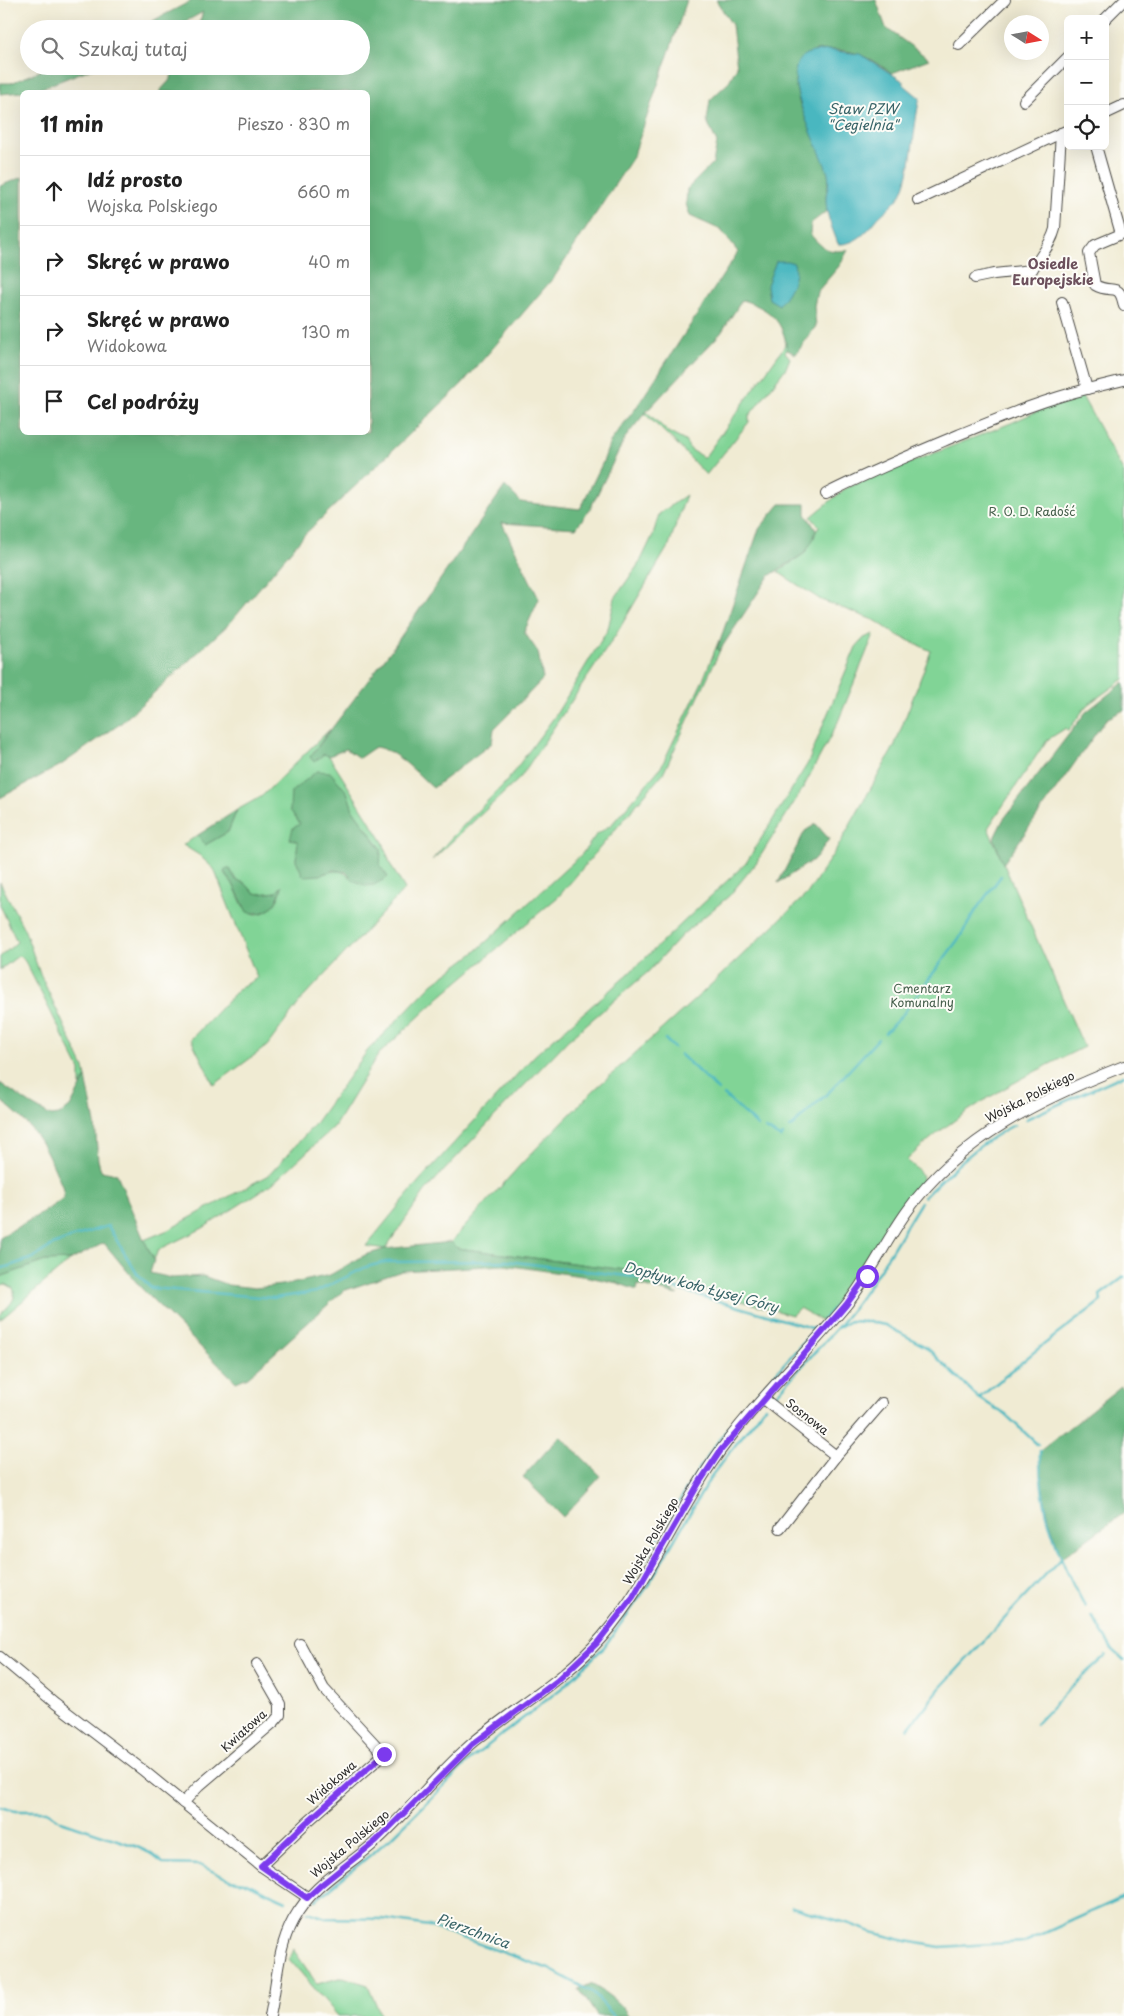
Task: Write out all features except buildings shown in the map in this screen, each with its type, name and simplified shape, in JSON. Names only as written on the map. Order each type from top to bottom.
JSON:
[{"type":"street","points":[[959,45],[1005,0]]},
{"type":"street","points":[[1109,15],[1124,0]]},
{"type":"street","points":[[1024,101],[1065,60]]},
{"type":"street","points":[[1109,112],[1124,105]]},
{"type":"street","points":[[918,200],[1064,131]]},
{"type":"street","points":[[975,278],[1032,270],[1052,239],[1064,131]]},
{"type":"street","points":[[1097,150],[1121,234],[1096,245],[1089,253],[1096,285],[1099,287],[1115,288],[1119,291],[1124,306]]},
{"type":"street","points":[[1062,302],[1087,389]]},
{"type":"street","points":[[826,494],[873,470],[1007,415],[1061,396],[1124,380]]},
{"type":"street","name":"Wojska Polskiego","points":[[307,1898],[380,1837],[473,1744],[557,1681],[597,1643],[618,1618],[642,1584],[711,1464],[764,1398],[852,1298],[905,1213],[944,1168],[1000,1124],[1124,1066]]},
{"type":"street","name":"Sosnowa","points":[[764,1398],[836,1456]]},
{"type":"street","points":[[780,1528],[836,1456],[882,1402]]},
{"type":"street","name":"Widokowa","points":[[261,1866],[307,1822],[384,1754],[324,1689],[300,1644]]},
{"type":"street","points":[[0,1657],[55,1703],[261,1866],[307,1898],[286,1935],[270,2016]]},
{"type":"street","name":"Kwiatowa","points":[[183,1803],[199,1786],[280,1715],[280,1704],[257,1664]]},
{"type":"green space","points":[[193,0],[687,0],[633,157],[555,276],[461,385],[304,535],[230,623],[120,724],[61,765],[0,798],[0,186],[20,178],[20,435],[370,435],[370,90],[161,90],[172,75],[370,75],[370,20],[200,20],[203,12],[188,20],[154,20]]},
{"type":"green space","points":[[716,0],[876,0],[886,28],[929,59],[892,73],[856,53],[838,50],[815,51],[795,81],[799,102],[825,162],[829,177],[826,196],[827,211],[811,223],[810,234],[826,249],[835,251],[848,250],[840,265],[817,292],[814,306],[816,326],[796,354],[787,350],[783,331],[774,317],[760,307],[742,300],[721,333],[645,413],[625,438],[590,509],[576,528],[502,523],[539,599],[524,632],[538,652],[543,679],[494,729],[492,743],[433,788],[399,757],[375,747],[359,758],[346,749],[329,756],[324,754],[314,762],[310,757],[392,649],[505,486],[521,502],[580,509],[603,462],[610,442],[638,405],[738,252],[721,230],[690,216],[686,204],[687,189],[713,163],[717,143],[707,121],[710,100],[728,83],[737,67],[732,25]]},
{"type":"green space","points":[[30,75],[75,75],[37,90],[20,90],[20,92],[0,94],[0,83],[11,83]]},
{"type":"green space","points":[[786,337],[787,350],[785,352],[790,358],[786,368],[749,416],[749,422],[706,475],[645,414],[647,412],[668,432],[685,441],[690,449],[704,458],[784,347]]},
{"type":"green space","points":[[1075,394],[1082,396],[1124,473],[1124,679],[1087,705],[1068,731],[1066,728],[1047,740],[988,828],[1084,1047],[1014,1083],[969,1110],[907,1160],[921,1174],[921,1186],[857,1282],[824,1322],[799,1308],[792,1315],[633,1271],[457,1248],[451,1242],[523,1162],[593,1091],[702,993],[807,894],[839,845],[894,747],[931,651],[897,635],[876,621],[821,600],[778,572],[805,553],[819,526],[811,517],[846,488],[1011,423]]},
{"type":"green space","points":[[686,495],[669,545],[615,636],[520,778],[432,860],[506,782],[555,716],[608,629],[615,598],[640,562],[653,535],[659,514]]},
{"type":"green space","points":[[780,504],[806,504],[806,514],[816,530],[814,538],[805,553],[769,576],[720,650],[717,649],[759,529]]},
{"type":"green space","points":[[874,634],[837,724],[802,790],[756,863],[729,896],[682,935],[649,971],[568,1040],[425,1191],[385,1249],[366,1246],[419,1181],[535,1055],[626,976],[746,863],[808,763],[856,647],[864,638]]},
{"type":"green space","points":[[719,640],[717,649],[720,650],[664,772],[559,896],[440,997],[378,1055],[334,1127],[272,1184],[203,1228],[158,1250],[154,1260],[144,1240],[168,1230],[270,1174],[314,1125],[368,1050],[432,984],[475,952],[582,854],[596,835],[612,824],[661,767],[703,680]]},
{"type":"green space","points":[[1124,682],[1124,710],[1106,719],[1003,864],[994,838],[1003,820],[1086,712]]},
{"type":"green space","points":[[330,729],[310,757],[325,754],[329,756],[383,842],[391,866],[405,889],[302,999],[267,1046],[214,1085],[191,1039],[240,988],[257,978],[214,869],[199,855],[183,845],[198,835],[205,845],[228,832],[237,810],[262,796]],"holes":[[[347,792],[353,810],[381,848],[380,866],[353,880],[345,873],[338,871],[320,875],[296,860],[300,824]],[[230,869],[236,880],[245,883],[253,892],[259,894],[277,892],[282,886],[277,901],[266,912],[255,914],[243,906],[233,884],[224,873]]]},
{"type":"green space","points":[[317,771],[330,772],[347,792],[353,810],[381,849],[380,866],[388,877],[374,885],[366,886],[353,880],[346,872],[334,870],[320,875],[303,876],[296,860],[298,841],[290,839],[293,828],[300,824],[290,810],[291,792]]},
{"type":"green space","points":[[237,810],[228,832],[205,845],[198,835]]},
{"type":"green space","points":[[816,824],[829,839],[816,858],[778,883],[805,831]]},
{"type":"green space","points":[[226,869],[230,869],[236,880],[245,883],[253,892],[259,894],[277,892],[282,885],[275,903],[267,911],[261,913],[247,912],[233,884],[224,872]]},
{"type":"green space","points":[[0,882],[25,931],[40,974],[84,1068],[86,1077],[80,1086],[80,1070],[22,957],[18,956],[0,970],[0,957],[17,942],[0,905]]},
{"type":"green space","points":[[86,1077],[101,1171],[117,1174],[154,1260],[150,1273],[172,1278],[203,1276],[228,1285],[255,1288],[290,1284],[330,1275],[365,1255],[385,1249],[451,1242],[457,1248],[646,1274],[678,1295],[638,1285],[637,1290],[617,1283],[589,1277],[504,1265],[402,1271],[343,1291],[248,1377],[236,1382],[142,1289],[104,1243],[71,1260],[45,1261],[0,1277],[0,1237],[44,1212],[63,1198],[64,1191],[40,1140],[13,1110],[0,1100],[0,1083],[51,1116],[59,1115],[70,1107]]},
{"type":"green space","points":[[71,1260],[0,1320],[0,1315],[13,1299],[14,1292],[13,1288],[6,1284],[0,1285],[0,1277],[45,1261]]},
{"type":"green space","points":[[1121,1386],[1124,1389],[1124,1513],[1061,1558],[1043,1492],[1040,1451]]},
{"type":"green space","points":[[560,1436],[601,1476],[563,1517],[523,1477]]},
{"type":"green space","points":[[293,1949],[317,1984],[343,1977],[368,1985],[381,2016],[338,2016],[289,1959]]},
{"type":"green space","points":[[591,1984],[612,1998],[628,2016],[597,2016],[579,1989]]},
{"type":"water","name":"Staw PZW \"Cegielnia\"","points":[[829,50],[860,54],[903,81],[903,84],[920,98],[908,175],[900,196],[866,232],[856,240],[844,244],[838,244],[829,220],[826,203],[829,182],[828,174],[803,111],[797,93],[795,76],[798,63],[806,54]]},
{"type":"water","points":[[776,261],[794,263],[795,269],[791,286],[779,305],[769,299],[767,285]]},
{"type":"waterway","points":[[885,1033],[903,1014],[960,937],[978,907],[1001,876]]},
{"type":"waterway","points":[[665,1039],[674,1048]]},
{"type":"waterway","points":[[790,1128],[831,1090],[878,1039]]},
{"type":"waterway","points":[[680,1054],[718,1090]]},
{"type":"waterway","points":[[1026,1119],[1124,1075]]},
{"type":"waterway","points":[[724,1095],[758,1126]]},
{"type":"waterway","points":[[924,1197],[978,1148],[1014,1125]]},
{"type":"waterway","points":[[766,1129],[781,1138],[783,1135]]},
{"type":"waterway","points":[[837,1328],[871,1282],[921,1202]]},
{"type":"waterway","name":"Dopływ koło Łysej Góry","points":[[0,1269],[33,1258],[53,1245],[108,1226],[136,1272],[151,1288],[274,1298],[316,1292],[366,1267],[386,1262],[507,1261],[635,1277],[815,1329]]},
{"type":"waterway","points":[[823,1320],[848,1291],[888,1228]]},
{"type":"waterway","points":[[979,1398],[1034,1352],[1101,1301],[1100,1295],[1124,1277]]},
{"type":"waterway","name":"Dopływ koło Łysej Góry","points":[[772,1399],[837,1328],[850,1321],[869,1322],[885,1325],[926,1347],[979,1398],[1006,1415],[1038,1445]]},
{"type":"waterway","points":[[757,1394],[816,1328]]},
{"type":"waterway","points":[[631,1584],[685,1491],[715,1446],[748,1404]]},
{"type":"waterway","points":[[316,1900],[392,1837],[472,1758],[563,1687],[604,1647],[647,1587],[712,1475],[765,1407]]},
{"type":"waterway","name":"Dopływ koło Łysej Góry","points":[[1040,1451],[1042,1492],[1046,1512],[1058,1551],[1085,1606]]},
{"type":"waterway","points":[[908,1729],[940,1688],[1061,1558]]},
{"type":"waterway","name":"Dopływ koło Łysej Góry","points":[[1092,1616],[1112,1649],[1124,1660]]},
{"type":"waterway","points":[[1036,1724],[1073,1685],[1106,1655]]},
{"type":"waterway","name":"Pierzchnica","points":[[0,1807],[15,1811],[47,1811],[61,1821],[135,1846],[150,1853],[164,1864],[200,1865],[230,1880],[244,1882],[286,1901]]},
{"type":"waterway","points":[[792,1907],[871,1932],[940,1947],[1025,1942],[1124,1897]]},
{"type":"waterway","name":"Pierzchnica","points":[[308,1912],[326,1918],[383,1919],[429,1926],[549,1969],[592,1992],[614,2016]]},
{"type":"district","name":"Osiedle Europejskie","points":[[1053,272]]},
{"type":"route","points":[[384,1754],[307,1822],[261,1866],[307,1898],[313,1891],[376,1841],[460,1755],[554,1683],[591,1650],[618,1618],[642,1584],[699,1483],[721,1450],[782,1377],[826,1329],[867,1276]]},
{"type":"park label","name":"R. O. D. Radość","points":[[1032,512]]},
{"type":"park label","name":"Cmentarz Komunalny","points":[[922,996]]}]
